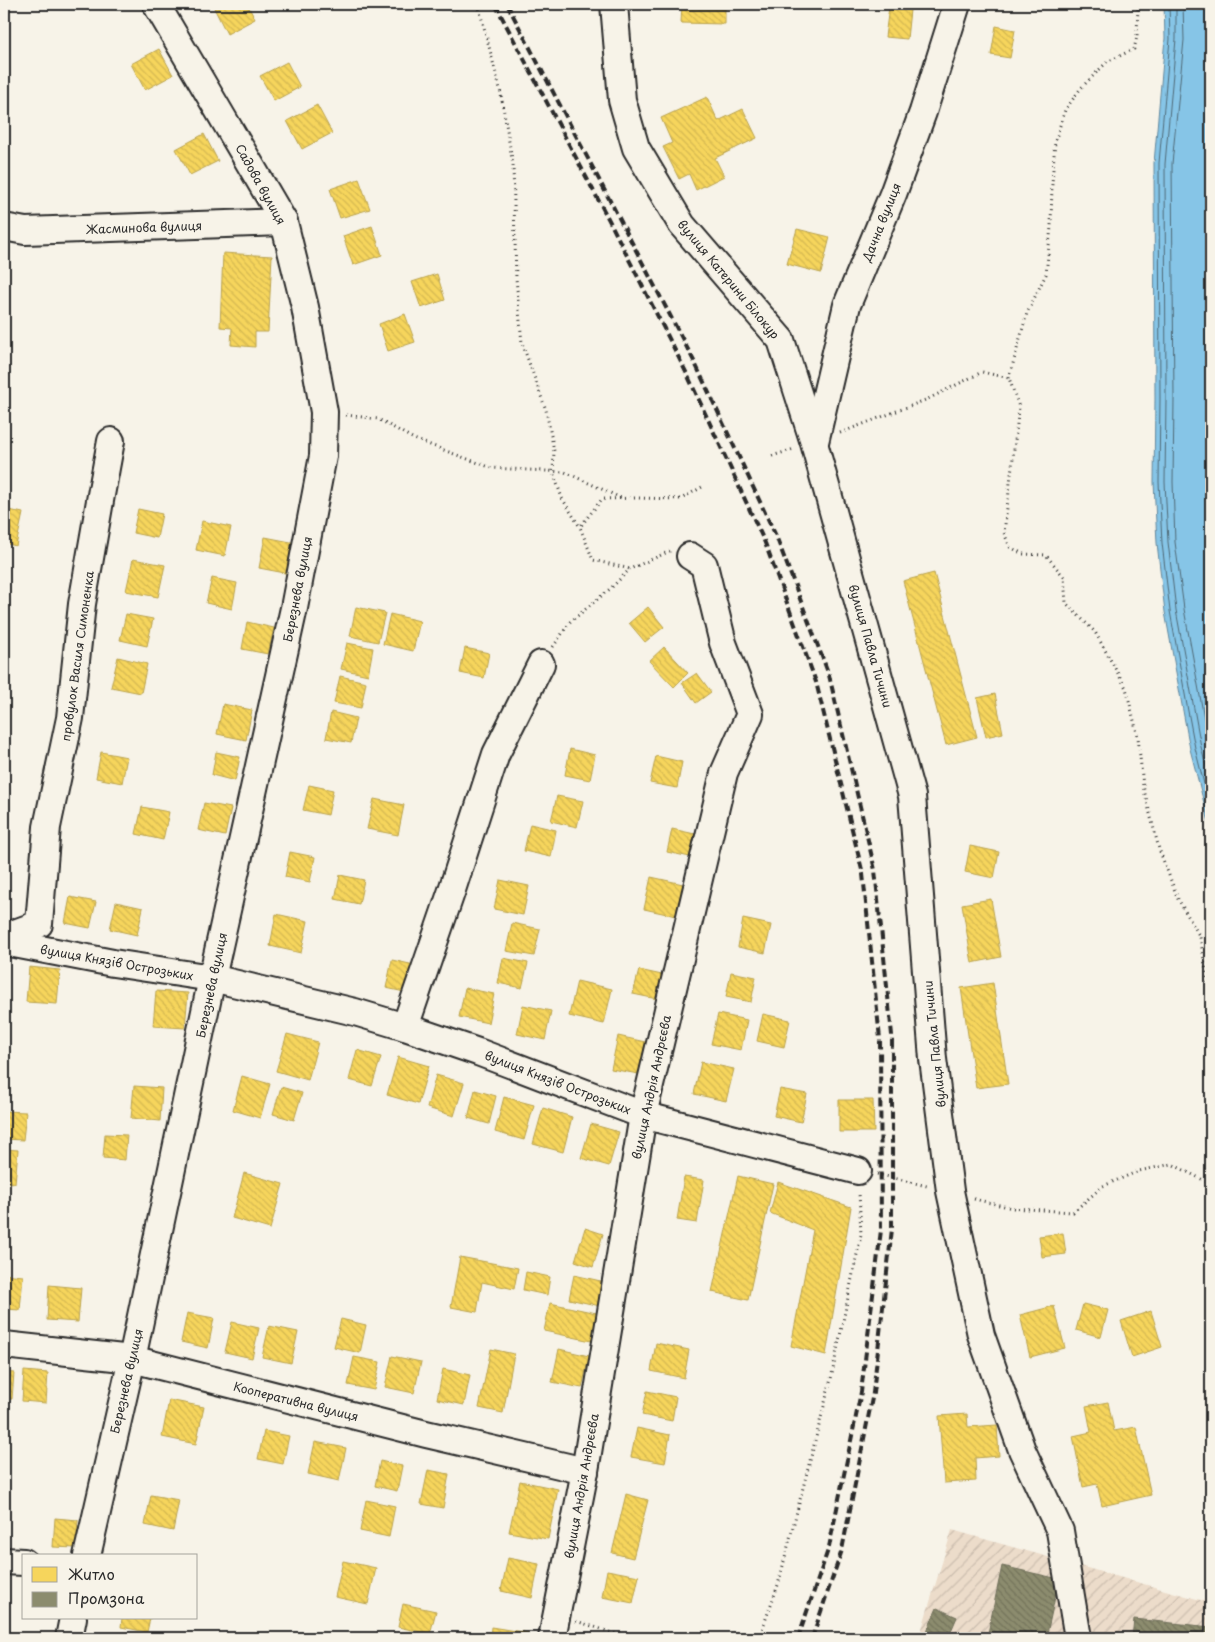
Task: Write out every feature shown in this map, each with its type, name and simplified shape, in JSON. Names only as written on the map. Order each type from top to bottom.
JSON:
[{"type":"street","name":"Садова вулиця","points":[[156,4],[284,222],[305,307],[324,412]]},
{"type":"street","name":"вулиця Катерини Білокур","points":[[614,4],[622,100],[636,148],[682,225],[781,340],[814,443]]},
{"type":"street","name":"Дачна вулиця","points":[[814,443],[846,305],[896,185],[923,112],[956,4]]},
{"type":"street","name":"Жасминова вулиця","points":[[4,227],[25,230],[284,222]]},
{"type":"street","name":"Березнева вулиця","points":[[87,1554],[132,1359],[212,978],[294,608],[322,456],[324,412]]},
{"type":"street","name":"провулок Василя Симоненка","points":[[4,937],[39,924],[47,827],[70,718],[82,604],[111,441]]},
{"type":"street","name":"вулиця Павла Тичини","points":[[814,443],[912,796],[933,1059],[950,1191],[981,1335],[1022,1450],[1060,1531],[1078,1638]]},
{"type":"street","name":"вулиця Андрія Андрєєва","points":[[554,1626],[585,1471],[643,1115],[724,773],[750,714],[723,643],[704,565],[690,556]]},
{"type":"street","points":[[405,1027],[496,754],[541,664]]},
{"type":"street","name":"вулиця Князів Острозьких","points":[[4,942],[113,963],[212,978],[355,1012],[478,1052],[643,1115],[858,1170]]},
{"type":"street","name":"Кооперативна вулиця","points":[[4,1345],[132,1359],[426,1434],[585,1471]]},
{"type":"street","points":[[4,1561],[22,1562]]},
{"type":"street","points":[[69,1638],[73,1620]]},
{"type":"path","points":[[478,4],[500,89],[513,165],[516,278],[522,343],[546,410],[554,451],[553,472],[562,498],[580,527],[593,560],[630,569]]},
{"type":"path","points":[[1138,4],[1138,37],[1134,49],[1106,62],[1081,88],[1065,110],[1055,141],[1051,228],[1046,274],[1027,313],[1009,378],[1019,407],[1004,533],[1010,547],[1023,554],[1046,555],[1064,577],[1066,603],[1095,632],[1126,688],[1138,737],[1144,786],[1159,850],[1178,899],[1200,937],[1211,999]]},
{"type":"path","points":[[814,443],[928,400],[982,372],[1009,378]]},
{"type":"path","points":[[324,412],[378,419],[414,439],[492,468],[565,472],[621,498]]},
{"type":"path","points":[[580,527],[602,499],[680,499],[702,487]]},
{"type":"path","points":[[541,664],[570,622],[611,588],[630,569],[669,550],[690,556]]},
{"type":"path","points":[[759,1638],[778,1584],[837,1350],[861,1235],[858,1170],[950,1191],[1012,1208],[1072,1212],[1102,1186],[1139,1170],[1172,1164],[1211,1184]]},
{"type":"path","points":[[554,1626],[628,1638]]},
{"type":"shaded area","points":[[952,1530],[1211,1603],[1211,1638],[919,1638]]},
{"type":"water","points":[[1164,4],[1211,4],[1211,830],[1190,749],[1165,612],[1157,543],[1154,482],[1154,163],[1165,38]]},
{"type":"building: Житло","points":[[223,4],[247,4],[255,19],[227,34],[214,8]]},
{"type":"building: Житло","points":[[682,4],[725,4],[725,24],[681,23]]},
{"type":"building: Житло","points":[[889,7],[910,10],[907,39],[885,37]]},
{"type":"building: Житло","points":[[996,26],[1015,30],[1010,58],[991,55]]},
{"type":"building: Житло","points":[[159,49],[173,75],[145,90],[131,64]]},
{"type":"building: Житло","points":[[287,62],[300,87],[274,101],[260,76]]},
{"type":"building: Житло","points":[[707,97],[718,121],[743,109],[757,138],[715,158],[724,176],[696,190],[689,174],[679,179],[663,147],[672,143],[661,118]]},
{"type":"building: Житло","points":[[317,105],[332,133],[302,149],[287,121]]},
{"type":"building: Житло","points":[[204,134],[218,161],[190,175],[176,149]]},
{"type":"building: Житло","points":[[359,179],[370,209],[340,218],[330,189]]},
{"type":"building: Житло","points":[[372,226],[382,255],[353,265],[343,236]]},
{"type":"building: Житло","points":[[797,229],[830,237],[821,273],[787,264]]},
{"type":"building: Житло","points":[[223,253],[272,256],[268,332],[255,332],[255,347],[231,345],[232,328],[220,327]]},
{"type":"building: Житло","points":[[437,274],[445,300],[421,308],[412,282]]},
{"type":"building: Житло","points":[[405,314],[415,342],[388,351],[379,324]]},
{"type":"building: Житло","points":[[4,509],[23,513],[16,546],[4,543]]},
{"type":"building: Житло","points":[[138,509],[162,514],[157,538],[133,533]]},
{"type":"building: Житло","points":[[202,521],[231,527],[225,556],[196,550]]},
{"type":"building: Житло","points":[[265,537],[296,543],[290,574],[259,568]]},
{"type":"building: Житло","points":[[133,559],[165,565],[158,597],[126,591]]},
{"type":"building: Житло","points":[[934,573],[977,737],[946,745],[903,581]]},
{"type":"building: Житло","points":[[212,578],[237,583],[232,609],[206,603]]},
{"type":"building: Житло","points":[[356,607],[385,613],[378,642],[350,636]]},
{"type":"building: Житло","points":[[648,607],[664,627],[645,642],[629,623]]},
{"type":"building: Житло","points":[[126,614],[153,619],[147,646],[120,640]]},
{"type":"building: Житло","points":[[390,614],[420,621],[413,651],[383,644]]},
{"type":"building: Житло","points":[[247,622],[274,628],[268,654],[242,649]]},
{"type":"building: Житло","points":[[347,643],[373,648],[368,675],[341,669]]},
{"type":"building: Житло","points":[[664,647],[688,673],[674,687],[649,661]]},
{"type":"building: Житло","points":[[465,648],[489,653],[484,678],[460,673]]},
{"type":"building: Житло","points":[[118,657],[147,664],[141,693],[111,687]]},
{"type":"building: Житло","points":[[697,673],[711,692],[696,703],[682,683]]},
{"type":"building: Житло","points":[[340,676],[366,682],[361,708],[334,703]]},
{"type":"building: Житло","points":[[995,694],[1003,733],[986,737],[977,698]]},
{"type":"building: Житло","points":[[223,704],[252,710],[246,740],[217,734]]},
{"type":"building: Житло","points":[[331,712],[356,718],[351,743],[326,738]]},
{"type":"building: Житло","points":[[570,749],[595,755],[590,780],[565,775]]},
{"type":"building: Житло","points":[[101,752],[127,757],[122,783],[96,778]]},
{"type":"building: Житло","points":[[216,752],[240,757],[235,781],[212,775]]},
{"type":"building: Житло","points":[[656,756],[682,762],[677,788],[650,783]]},
{"type":"building: Житло","points":[[309,785],[333,790],[328,815],[303,810]]},
{"type":"building: Житло","points":[[557,796],[583,801],[577,827],[551,821]]},
{"type":"building: Житло","points":[[374,799],[404,805],[398,835],[367,829]]},
{"type":"building: Житло","points":[[204,803],[231,808],[225,836],[198,830]]},
{"type":"building: Житло","points":[[142,807],[169,812],[163,840],[136,834]]},
{"type":"building: Житло","points":[[530,824],[556,830],[551,857],[524,851]]},
{"type":"building: Житло","points":[[672,829],[695,834],[690,857],[667,852]]},
{"type":"building: Житло","points":[[970,846],[999,852],[994,878],[965,872]]},
{"type":"building: Житло","points":[[290,852],[315,857],[310,882],[285,877]]},
{"type":"building: Житло","points":[[340,875],[364,880],[359,904],[335,899]]},
{"type":"building: Житло","points":[[651,877],[683,884],[676,916],[644,909]]},
{"type":"building: Житло","points":[[500,880],[529,886],[523,915],[494,909]]},
{"type":"building: Житло","points":[[70,897],[96,902],[90,928],[65,923]]},
{"type":"building: Житло","points":[[991,899],[1001,957],[972,963],[962,904]]},
{"type":"building: Житло","points":[[116,902],[143,908],[137,935],[110,929]]},
{"type":"building: Житло","points":[[276,914],[308,921],[301,953],[270,946]]},
{"type":"building: Житло","points":[[743,919],[771,925],[765,953],[738,947]]},
{"type":"building: Житло","points":[[512,923],[540,929],[534,956],[506,951]]},
{"type":"building: Житло","points":[[503,958],[528,963],[522,988],[498,983]]},
{"type":"building: Житло","points":[[392,960],[419,966],[414,994],[386,988]]},
{"type":"building: Житло","points":[[29,967],[60,970],[57,1004],[26,1002]]},
{"type":"building: Житло","points":[[639,970],[662,975],[657,999],[633,994]]},
{"type":"building: Житло","points":[[731,972],[756,977],[751,1002],[726,997]]},
{"type":"building: Житло","points":[[577,981],[612,989],[604,1024],[569,1016]]},
{"type":"building: Житло","points":[[993,983],[1008,1084],[976,1088],[961,988]]},
{"type":"building: Житло","points":[[465,988],[494,994],[488,1023],[459,1017]]},
{"type":"building: Житло","points":[[156,991],[188,993],[185,1028],[153,1026]]},
{"type":"building: Житло","points":[[523,1005],[551,1011],[545,1040],[517,1034]]},
{"type":"building: Житло","points":[[718,1014],[747,1020],[741,1050],[711,1044]]},
{"type":"building: Житло","points":[[763,1014],[790,1020],[784,1047],[757,1041]]},
{"type":"building: Житло","points":[[287,1034],[318,1042],[308,1080],[276,1071]]},
{"type":"building: Житло","points":[[618,1036],[650,1043],[644,1075],[611,1069]]},
{"type":"building: Житло","points":[[357,1050],[381,1057],[372,1086],[349,1080]]},
{"type":"building: Житло","points":[[398,1057],[429,1066],[418,1104],[387,1095]]},
{"type":"building: Житло","points":[[701,1062],[734,1069],[726,1101],[694,1094]]},
{"type":"building: Житло","points":[[436,1075],[464,1083],[454,1116],[427,1108]]},
{"type":"building: Житло","points":[[242,1076],[270,1084],[260,1118],[233,1110]]},
{"type":"building: Житло","points":[[134,1086],[162,1088],[160,1121],[131,1118]]},
{"type":"building: Житло","points":[[281,1087],[302,1093],[294,1120],[273,1114]]},
{"type":"building: Житло","points":[[780,1089],[807,1094],[801,1122],[774,1116]]},
{"type":"building: Житло","points":[[475,1090],[496,1096],[489,1124],[468,1118]]},
{"type":"building: Житло","points":[[504,1097],[534,1105],[524,1140],[495,1132]]},
{"type":"building: Житло","points":[[839,1100],[873,1100],[874,1132],[839,1132]]},
{"type":"building: Житло","points":[[543,1108],[572,1117],[563,1152],[533,1144]]},
{"type":"building: Житло","points":[[4,1111],[26,1112],[23,1140],[4,1139]]},
{"type":"building: Житло","points":[[591,1124],[619,1132],[609,1166],[581,1158]]},
{"type":"building: Житло","points":[[105,1134],[127,1135],[125,1160],[103,1158]]},
{"type":"building: Житло","points":[[4,1149],[18,1150],[15,1183],[4,1182]]},
{"type":"building: Житло","points":[[244,1173],[283,1184],[270,1229],[232,1218]]},
{"type":"building: Житло","points":[[738,1176],[773,1184],[748,1300],[712,1292]]},
{"type":"building: Житло","points":[[684,1177],[704,1180],[697,1223],[677,1220]]},
{"type":"building: Житло","points":[[778,1182],[851,1207],[826,1355],[791,1346],[813,1230],[770,1213]]},
{"type":"building: Житло","points":[[585,1228],[603,1234],[593,1267],[575,1261]]},
{"type":"building: Житло","points":[[1063,1233],[1066,1254],[1042,1257],[1039,1236]]},
{"type":"building: Житло","points":[[460,1257],[518,1268],[514,1289],[482,1282],[477,1312],[451,1307]]},
{"type":"building: Житло","points":[[526,1272],[550,1277],[547,1295],[523,1290]]},
{"type":"building: Житло","points":[[4,1274],[23,1276],[20,1310],[4,1309]]},
{"type":"building: Житло","points":[[574,1275],[614,1284],[609,1308],[569,1299]]},
{"type":"building: Житло","points":[[49,1285],[81,1288],[78,1322],[47,1320]]},
{"type":"building: Житло","points":[[550,1303],[601,1314],[596,1342],[544,1331]]},
{"type":"building: Житло","points":[[1083,1304],[1108,1310],[1101,1337],[1076,1330]]},
{"type":"building: Житло","points":[[1054,1306],[1065,1348],[1030,1357],[1020,1315]]},
{"type":"building: Житло","points":[[1151,1311],[1162,1347],[1132,1357],[1121,1321]]},
{"type":"building: Житло","points":[[187,1313],[214,1318],[208,1348],[181,1342]]},
{"type":"building: Житло","points":[[341,1319],[366,1325],[360,1353],[334,1347]]},
{"type":"building: Житло","points":[[232,1322],[259,1328],[252,1358],[225,1352]]},
{"type":"building: Житло","points":[[269,1326],[298,1332],[291,1363],[262,1357]]},
{"type":"building: Житло","points":[[656,1343],[689,1350],[684,1378],[651,1371]]},
{"type":"building: Житло","points":[[491,1349],[514,1354],[503,1413],[479,1408]]},
{"type":"building: Житло","points":[[559,1349],[589,1356],[582,1388],[552,1382]]},
{"type":"building: Житло","points":[[392,1356],[421,1362],[414,1393],[385,1387]]},
{"type":"building: Житло","points":[[354,1357],[380,1362],[374,1390],[348,1385]]},
{"type":"building: Житло","points":[[443,1369],[470,1375],[464,1405],[437,1399]]},
{"type":"building: Житло","points":[[24,1371],[48,1373],[46,1403],[22,1401]]},
{"type":"building: Житло","points":[[4,1372],[14,1373],[12,1399],[4,1399]]},
{"type":"building: Житло","points":[[647,1391],[676,1397],[672,1421],[642,1415]]},
{"type":"building: Житло","points":[[169,1400],[204,1407],[196,1444],[162,1437]]},
{"type":"building: Житло","points":[[1108,1402],[1114,1431],[1136,1427],[1151,1495],[1102,1506],[1097,1484],[1083,1487],[1073,1436],[1091,1432],[1086,1406]]},
{"type":"building: Житло","points":[[967,1414],[968,1427],[997,1425],[999,1456],[975,1458],[976,1481],[944,1483],[939,1416]]},
{"type":"building: Житло","points":[[637,1428],[670,1435],[665,1463],[631,1457]]},
{"type":"building: Житло","points":[[264,1431],[289,1436],[283,1464],[258,1459]]},
{"type":"building: Житло","points":[[315,1442],[346,1448],[339,1481],[308,1474]]},
{"type":"building: Житло","points":[[380,1461],[402,1466],[397,1491],[375,1486]]},
{"type":"building: Житло","points":[[428,1470],[449,1474],[443,1508],[421,1504]]},
{"type":"building: Житло","points":[[520,1481],[558,1489],[548,1539],[509,1532]]},
{"type":"building: Житло","points":[[626,1494],[648,1500],[633,1558],[612,1553]]},
{"type":"building: Житло","points":[[151,1495],[179,1500],[173,1531],[145,1525]]},
{"type":"building: Житло","points":[[366,1500],[395,1506],[389,1537],[360,1531]]},
{"type":"building: Житло","points":[[55,1518],[78,1520],[76,1548],[53,1547]]},
{"type":"building: Житло","points":[[508,1558],[539,1564],[532,1598],[501,1591]]},
{"type":"building: Житло","points":[[343,1561],[376,1568],[368,1604],[335,1597]]},
{"type":"building: Житло","points":[[607,1570],[639,1576],[633,1603],[602,1597]]},
{"type":"building: Житло","points":[[403,1604],[436,1611],[430,1634],[398,1627]]},
{"type":"building: Житло","points":[[122,1620],[150,1620],[147,1632],[121,1627]]},
{"type":"building: Житло","points":[[491,1627],[528,1633],[527,1638],[490,1638]]},
{"type":"building: Промзона","points":[[1002,1566],[1059,1579],[1046,1638],[987,1638]]},
{"type":"building: Промзона","points":[[937,1608],[957,1617],[948,1638],[924,1638]]},
{"type":"building: Промзона","points":[[1134,1619],[1211,1627],[1211,1638],[1132,1638]]},
{"type":"railway","points":[[495,4],[611,224],[687,374],[765,543],[816,682],[863,874],[880,1039],[881,1230],[861,1392],[829,1547],[798,1638]]},
{"type":"railway","points":[[507,4],[695,363],[776,536],[829,675],[875,870],[892,1035],[892,1229],[873,1393],[842,1550],[812,1638]]}]
